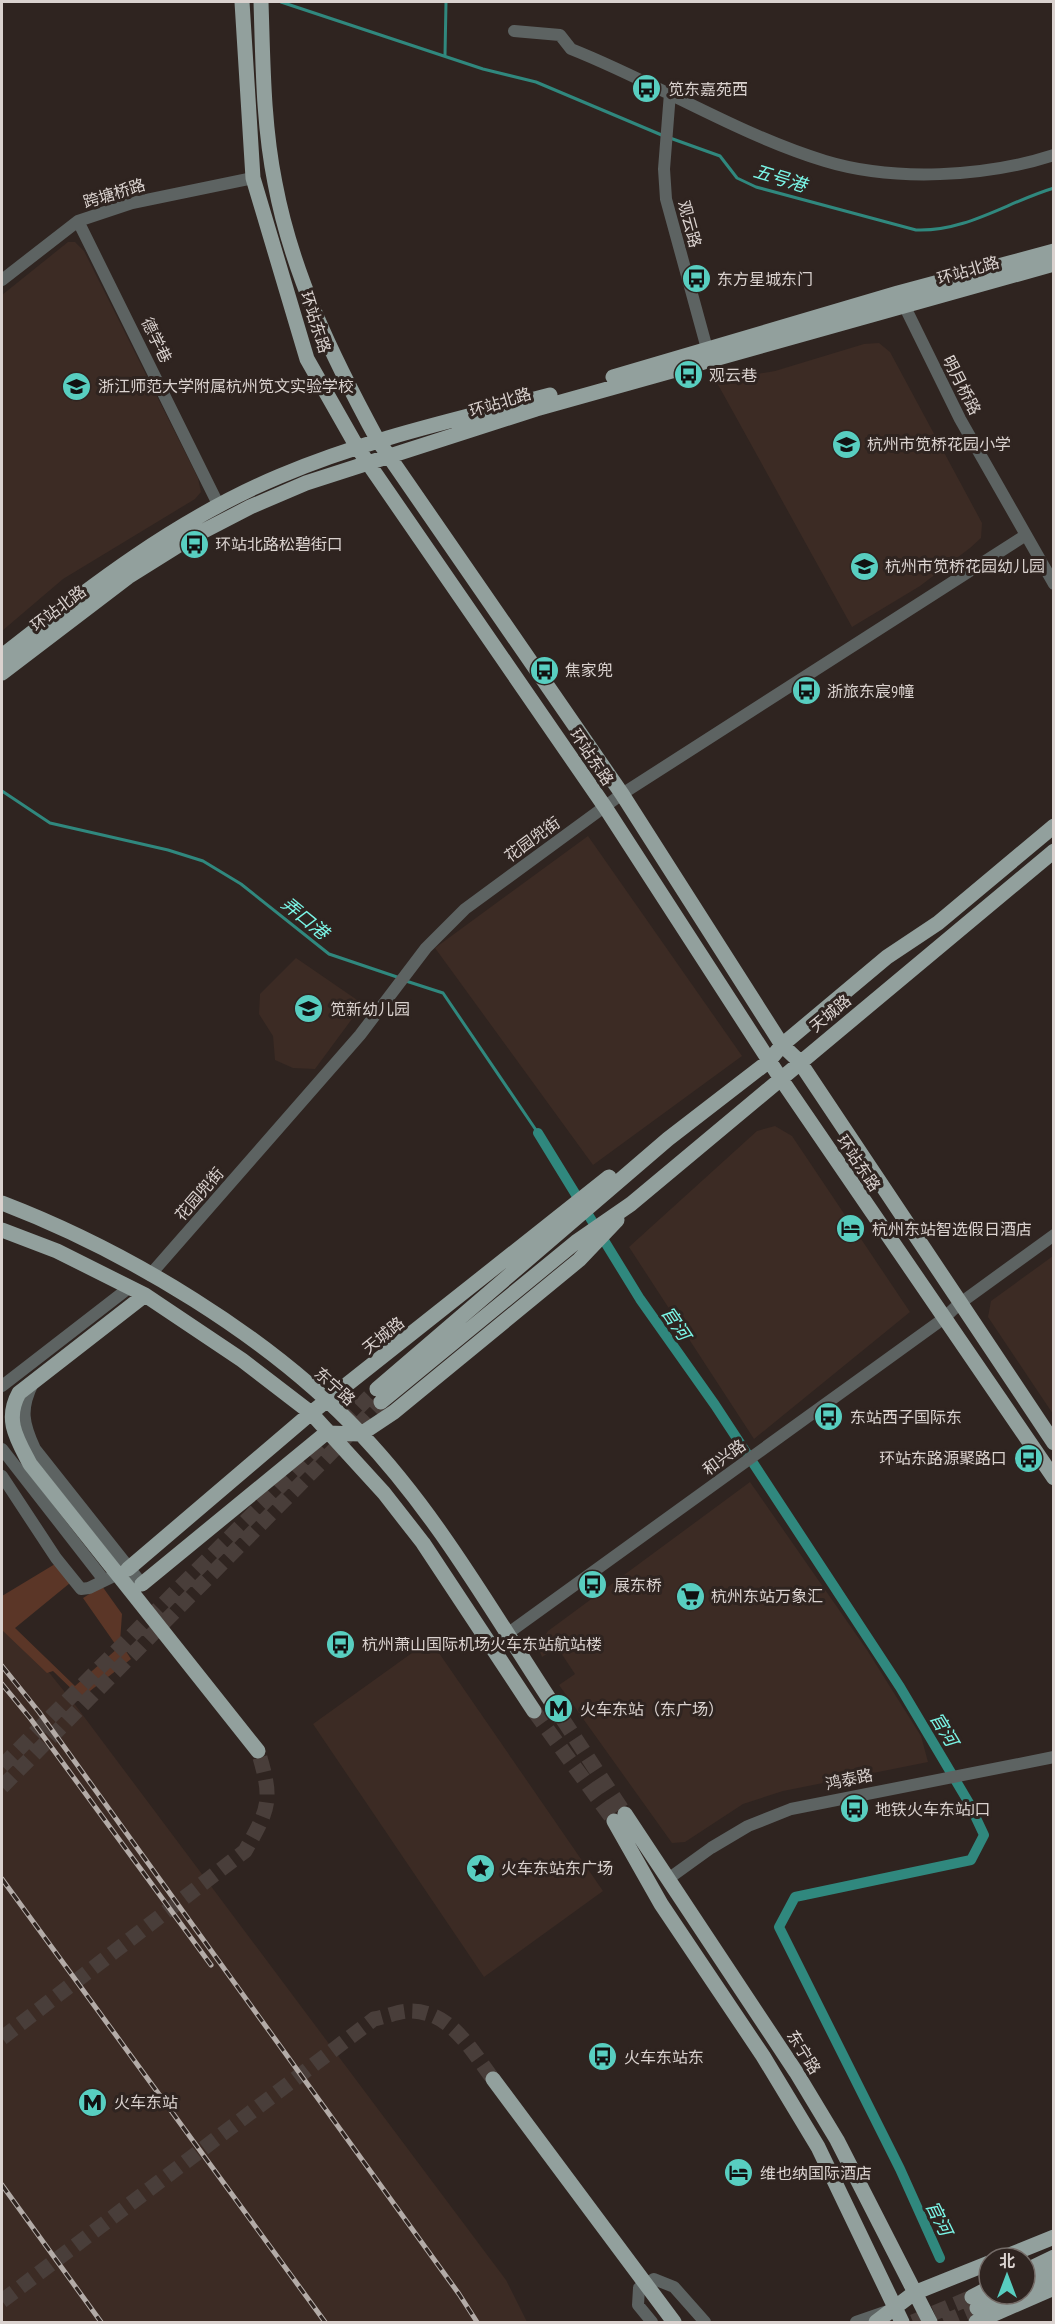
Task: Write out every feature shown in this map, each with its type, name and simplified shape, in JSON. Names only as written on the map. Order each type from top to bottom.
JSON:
[{"type":"main road","name":"环站东路","points":[[242,2],[253,178],[307,359],[357,447],[605,807],[781,1079],[1053,1478]]},
{"type":"main road","name":"环站东路","points":[[261,2],[274,182],[289,239],[308,299],[346,382],[377,439],[622,794],[782,1045],[799,1061],[959,1305],[1053,1443]]},
{"type":"main road","name":"环站北路","points":[[2,673],[128,577],[192,537],[250,507],[386,455],[709,355],[901,300],[1053,251]]},
{"type":"main road","name":"环站北路","points":[[901,300],[1053,264]]},
{"type":"main road","name":"环站北路","points":[[2,656],[91,586],[219,506],[279,476],[377,439],[709,355]]},
{"type":"main road","name":"天城路","points":[[128,1569],[311,1413],[769,1061],[782,1045],[887,957],[938,923],[1053,826]]},
{"type":"main road","name":"天城路","points":[[361,1434],[394,1412],[583,1246],[613,1216],[631,1204],[781,1079],[799,1061],[1053,851]]},
{"type":"main road","name":"东宁路","points":[[2,1203],[94,1243],[207,1307],[274,1356],[326,1402],[361,1434],[417,1499],[550,1700]]},
{"type":"main road","name":"天城路","points":[[566,1218],[379,1395],[583,1246],[604,1236],[631,1204]]},
{"type":"main road","points":[[2,1230],[57,1251],[145,1295],[242,1360],[311,1413],[326,1433],[384,1493],[423,1543],[534,1711]]},
{"type":"main road","points":[[145,1295],[85,1344],[35,1378],[19,1393],[13,1405],[10,1421],[30,1464],[258,1751]]},
{"type":"main road","points":[[142,1584],[326,1433],[361,1434]]},
{"type":"main road","name":"东宁路","points":[[902,2322],[818,2147],[763,2056],[661,1904],[619,1818],[668,1878],[796,2072],[837,2140],[930,2322]]},
{"type":"main road","points":[[493,2079],[674,2322]]},
{"type":"main road","points":[[1031,2246],[1053,2237]]},
{"type":"main road","points":[[1037,2265],[1053,2257]]},
{"type":"main road","points":[[876,2322],[914,2293],[977,2268]]},
{"type":"main road","points":[[1037,2280],[1053,2273]]},
{"type":"main road","points":[[975,2309],[1053,2289]]},
{"type":"street","points":[[514,31],[560,35],[571,49],[774,143],[826,162],[868,171],[981,173],[1053,155]]},
{"type":"street","name":"观云路","points":[[670,93],[664,169],[666,199],[709,355]]},
{"type":"street","name":"跨塘桥路","points":[[2,280],[78,221],[132,203],[253,178]]},
{"type":"street","name":"德学巷","points":[[78,221],[219,506]]},
{"type":"street","name":"明月桥路","points":[[901,300],[960,419],[1053,584]]},
{"type":"street","name":"花园兜街","points":[[150,1275],[360,1035],[426,948],[473,903],[622,794],[1026,535]]},
{"type":"street","name":"和兴路","points":[[507,1634],[944,1319],[959,1305],[1053,1235]]},
{"type":"street","points":[[2,1386],[130,1287]]},
{"type":"street","points":[[35,1378],[24,1401],[27,1431],[35,1449],[142,1584]]},
{"type":"street","points":[[2,1449],[104,1580]]},
{"type":"street","points":[[2,1476],[56,1558],[81,1588],[89,1588],[128,1569]]},
{"type":"street","name":"鸿泰路","points":[[668,1878],[711,1848],[771,1815],[854,1794],[1053,1756]]},
{"type":"street","points":[[652,2322],[638,2305],[639,2288],[654,2279],[674,2287],[705,2322]]},
{"type":"street","points":[[856,2322],[895,2308]]},
{"type":"shaded area","name":"浙江师范大学附属杭州笕文实验学校","points":[[68,242],[75,242],[84,251],[198,478],[201,492],[195,499],[63,579],[2,631],[2,295]]},
{"type":"shaded area","name":"杭州市笕桥花园小学","points":[[879,343],[890,352],[982,523],[981,538],[920,586],[852,627],[716,381],[775,371],[864,344]]},
{"type":"shaded area","points":[[588,836],[742,1056],[593,1165],[435,948]]},
{"type":"shaded area","name":"笕新幼儿园","points":[[296,958],[363,1004],[315,1069],[293,1068],[275,1060],[273,1036],[259,1014],[260,994]]},
{"type":"shaded area","points":[[775,1126],[792,1136],[910,1312],[754,1439],[629,1247],[757,1131]]},
{"type":"shaded area","points":[[1053,1256],[1053,1414],[988,1317],[991,1301]]},
{"type":"shaded area","name":"杭州东站万象汇","points":[[750,1482],[867,1650],[921,1736],[928,1762],[783,1791],[743,1804],[685,1842],[672,1843],[559,1685],[575,1674],[557,1647],[542,1657],[538,1647],[548,1631]]},
{"type":"shaded area","points":[[55,1564],[70,1583],[15,1628],[75,1686],[118,1648],[83,1598],[102,1586],[122,1614],[120,1642],[131,1659],[81,1698],[53,1671],[47,1673],[2,1630],[2,1596]]},
{"type":"shaded area","points":[[2,1614],[76,1706],[506,2280],[527,2322],[2,2322]]},
{"type":"shaded area","points":[[430,1640],[603,1891],[484,1977],[313,1724]]},
{"type":"waterway","name":"五号港","points":[[281,2],[483,69],[536,82],[664,136]]},
{"type":"waterway","points":[[445,55],[446,2]]},
{"type":"waterway","name":"五号港","points":[[670,138],[720,156],[737,178],[756,187],[916,230],[952,226],[969,221],[1054,188]]},
{"type":"waterway","name":"弄口港","points":[[2,791],[50,823],[168,850],[203,861],[241,884],[329,954],[400,978]]},
{"type":"waterway","name":"弄口港","points":[[406,981],[443,993],[538,1133]]},
{"type":"waterway","name":"官河","points":[[538,1133],[640,1299],[715,1405],[900,1687],[969,1803],[984,1835],[971,1860],[795,1897],[779,1927],[900,2169],[940,2258]]},
{"type":"tunnel","points":[[2,1766],[377,1389]]},
{"type":"tunnel","points":[[2,1787],[381,1402]]},
{"type":"tunnel","points":[[550,1700],[625,1814]]},
{"type":"tunnel","points":[[534,1711],[614,1821]]},
{"type":"tunnel","points":[[2,2038],[245,1851],[260,1824],[266,1803],[266,1781],[258,1751]]},
{"type":"tunnel","points":[[2,2301],[374,2019],[410,2011],[437,2018],[459,2034],[493,2079]]},
{"type":"tunnel","points":[[913,2322],[972,2297]]},
{"type":"tunnel","points":[[944,2322],[977,2308]]},
{"type":"railway","points":[[2,1666],[39,1712],[477,2322]]},
{"type":"railway","points":[[2,1684],[30,1718],[211,1965]]},
{"type":"railway","points":[[2,1879],[325,2322]]},
{"type":"railway","points":[[2,2185],[101,2322]]},
{"type":"place","name":"笕东嘉苑西","points":[[647,89]]},
{"type":"place","name":"东方星城东门","points":[[696,279]]},
{"type":"place","name":"观云巷","points":[[688,375]]},
{"type":"place","name":"浙江师范大学附属杭州笕文实验学校","points":[[77,386]]},
{"type":"place","name":"杭州市笕桥花园小学","points":[[846,444]]},
{"type":"place","name":"环站北路松碧街口","points":[[194,544]]},
{"type":"place","name":"杭州市笕桥花园幼儿园","points":[[864,566]]},
{"type":"place","name":"焦家兜","points":[[544,670]]},
{"type":"place","name":"浙旅东宸9幢","points":[[806,691]]},
{"type":"place","name":"笕新幼儿园","points":[[309,1009]]},
{"type":"place","name":"杭州东站智选假日酒店","points":[[851,1229]]},
{"type":"place","name":"东站西子国际东","points":[[829,1417]]},
{"type":"place","name":"环站东路源聚路口","points":[[1028,1458]]},
{"type":"place","name":"展东桥","points":[[593,1585]]},
{"type":"place","name":"杭州东站万象汇","points":[[690,1596]]},
{"type":"place","name":"杭州萧山国际机场火车东站航站楼","points":[[341,1644]]},
{"type":"place","name":"火车东站（东广场）","points":[[559,1709]]},
{"type":"place","name":"地铁火车东站J口","points":[[854,1809]]},
{"type":"place","name":"火车东站东广场","points":[[480,1868]]},
{"type":"place","name":"火车东站东","points":[[603,2057]]},
{"type":"place","name":"火车东站","points":[[93,2102]]},
{"type":"place","name":"维也纳国际酒店","points":[[739,2173]]}]
